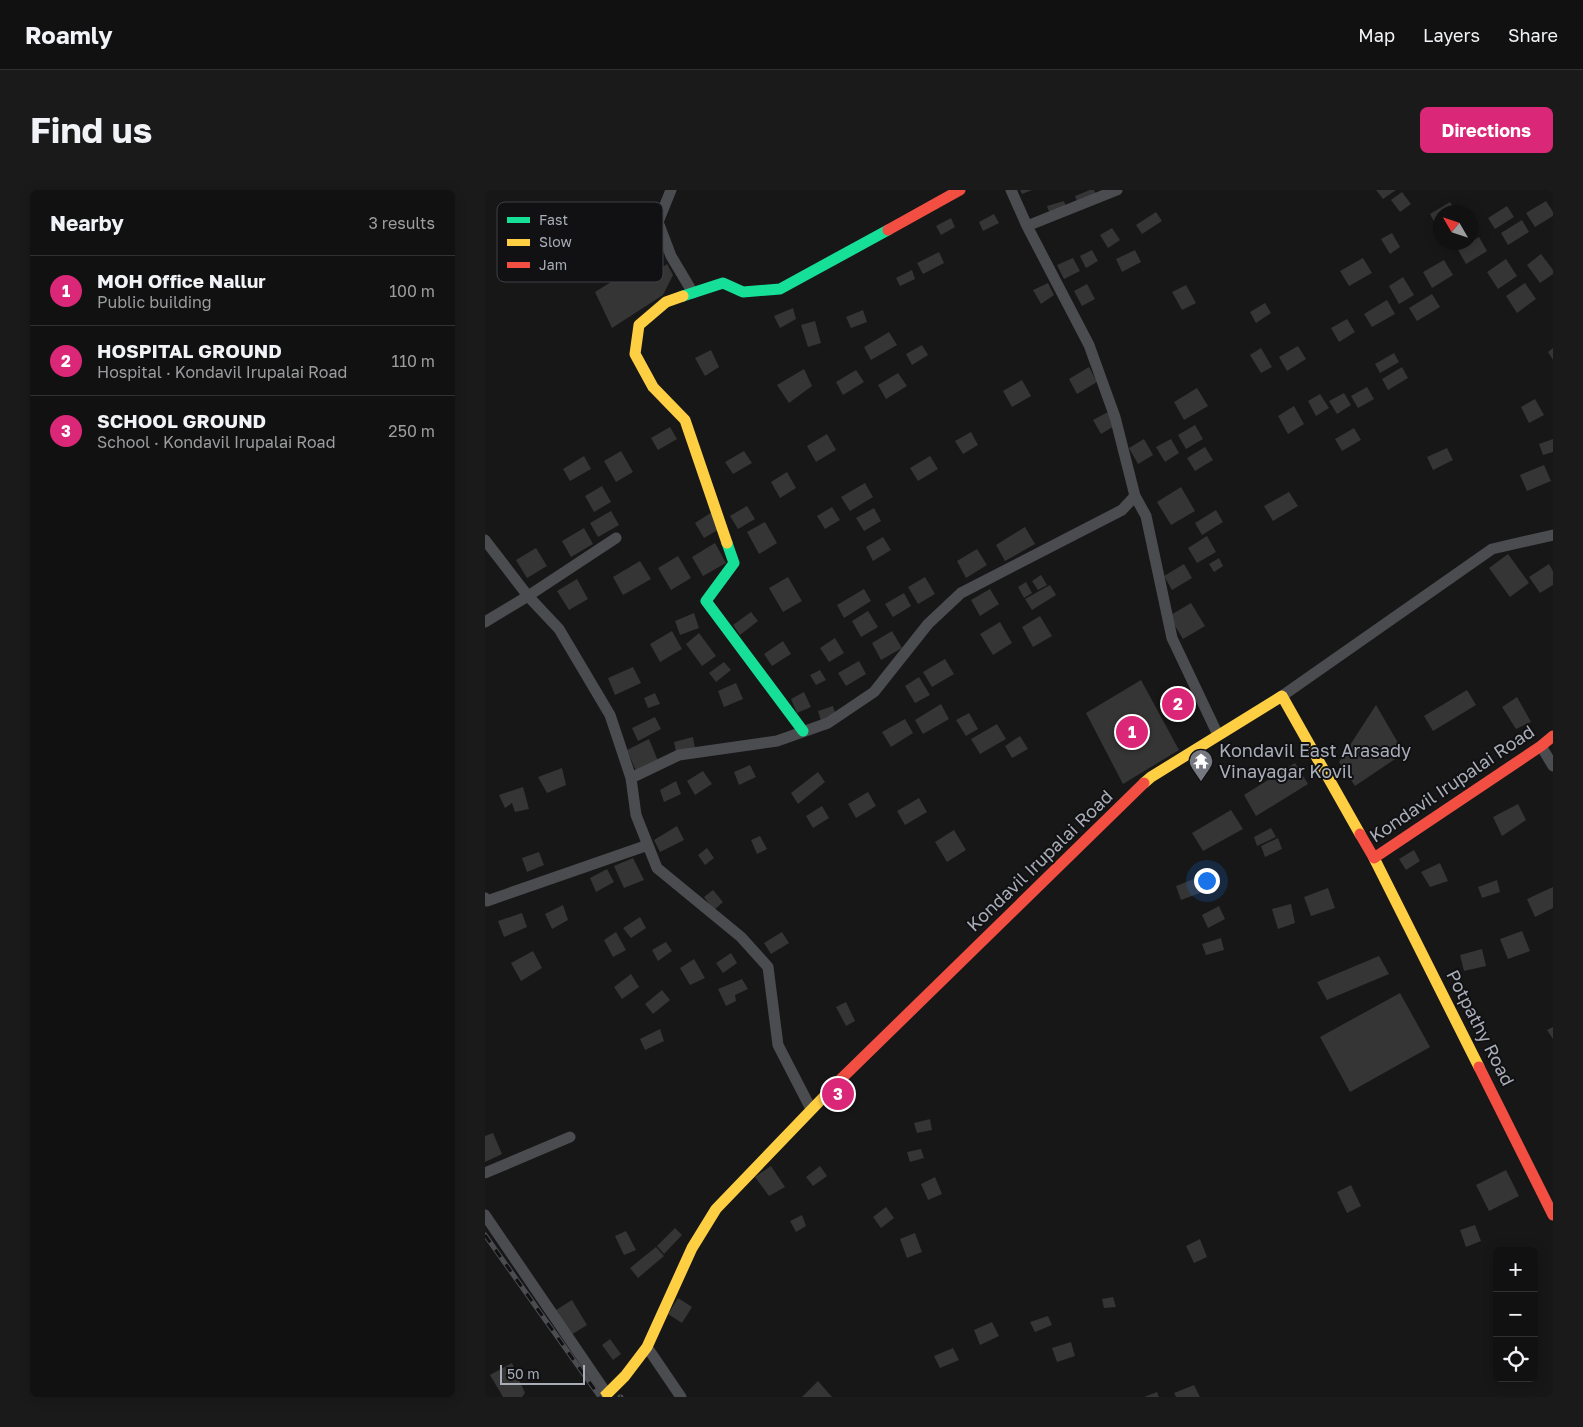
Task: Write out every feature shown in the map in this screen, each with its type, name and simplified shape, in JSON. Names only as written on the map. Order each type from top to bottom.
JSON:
[{"type":"street","points":[[663,210],[671,190]]},
{"type":"street","points":[[803,732],[706,601],[733,563],[685,420],[653,387],[635,354],[639,325],[666,302],[723,284],[743,292],[780,289],[961,190]]},
{"type":"street","points":[[1011,190],[1027,226],[1089,345],[1115,417],[1135,496],[1147,516],[1172,638],[1218,734]]},
{"type":"street","points":[[1027,226],[1117,190]]},
{"type":"street","points":[[663,235],[671,256],[693,293]]},
{"type":"street","points":[[631,778],[679,754],[777,741],[828,723],[874,692],[928,624],[961,593],[1122,510],[1135,496]]},
{"type":"street","points":[[1282,696],[1492,549],[1553,535]]},
{"type":"street","points":[[485,622],[616,538]]},
{"type":"street","points":[[485,540],[528,596],[559,629],[610,715],[631,778],[636,815],[657,868],[741,937],[767,967],[778,1045],[811,1109]]},
{"type":"street","name":"Kondavil Irupalai Road","points":[[605,1396],[625,1376],[647,1348],[692,1248],[716,1209],[811,1109],[1151,777],[1282,696],[1374,858],[1541,746],[1553,736]]},
{"type":"street","points":[[1541,746],[1553,766]]},
{"type":"street","points":[[485,898],[487,901],[648,845]]},
{"type":"street","name":"Potpathy Road","points":[[1374,858],[1553,1215]]},
{"type":"street","points":[[485,1173],[569,1137]]},
{"type":"street","points":[[485,1215],[605,1396]]},
{"type":"street","points":[[647,1348],[681,1397]]},
{"type":"building","points":[[1020,190],[1032,190],[1022,194]]},
{"type":"building","points":[[1094,190],[1097,196],[1078,204],[1075,196]]},
{"type":"building","points":[[1376,190],[1396,190],[1383,199]]},
{"type":"building","points":[[1402,192],[1411,204],[1400,212],[1391,200]]},
{"type":"building","points":[[1064,201],[1067,209],[1050,214],[1047,206]]},
{"type":"building","points":[[1546,201],[1553,212],[1553,216],[1535,227],[1526,213]]},
{"type":"building","points":[[1507,206],[1514,217],[1495,229],[1488,218]]},
{"type":"building","points":[[1156,212],[1162,221],[1142,234],[1136,225]]},
{"type":"building","points":[[994,214],[999,223],[983,231],[979,222]]},
{"type":"building","points":[[951,218],[955,227],[941,235],[936,226]]},
{"type":"building","points":[[1522,220],[1529,232],[1508,245],[1501,233]]},
{"type":"building","points":[[1112,228],[1120,240],[1108,248],[1100,235]]},
{"type":"building","points":[[1392,233],[1400,247],[1390,254],[1381,239]]},
{"type":"building","points":[[1478,238],[1487,251],[1466,264],[1458,250],[1478,250]]},
{"type":"building","points":[[1092,250],[1098,261],[1086,268],[1080,256]]},
{"type":"building","points":[[1135,250],[1141,262],[1122,272],[1116,259]]},
{"type":"building","points":[[939,252],[944,263],[923,274],[917,263]]},
{"type":"building","points":[[1541,254],[1553,270],[1553,274],[1540,283],[1527,265]]},
{"type":"building","points":[[1073,258],[1080,271],[1064,279],[1057,265]]},
{"type":"building","points":[[1363,258],[1372,273],[1349,286],[1340,271]]},
{"type":"building","points":[[1506,259],[1517,276],[1498,289],[1487,272]]},
{"type":"building","points":[[1444,260],[1453,275],[1432,288],[1423,272]]},
{"type":"building","points":[[667,264],[673,275],[663,295],[612,328],[595,292],[611,282],[663,282],[663,267]]},
{"type":"building","points":[[912,270],[915,279],[900,286],[896,278]]},
{"type":"building","points":[[1403,277],[1414,295],[1399,304],[1389,286]]},
{"type":"building","points":[[1048,283],[1054,295],[1041,304],[1033,290]]},
{"type":"building","points":[[1525,283],[1536,299],[1517,313],[1506,296]]},
{"type":"building","points":[[1087,284],[1095,299],[1082,306],[1074,291]]},
{"type":"building","points":[[1186,285],[1196,303],[1182,310],[1172,292]]},
{"type":"building","points":[[1432,294],[1440,307],[1417,321],[1409,308]]},
{"type":"building","points":[[1387,300],[1395,314],[1372,327],[1364,314]]},
{"type":"building","points":[[1265,303],[1271,313],[1256,323],[1250,312]]},
{"type":"building","points":[[793,308],[796,319],[780,328],[774,316]]},
{"type":"building","points":[[863,310],[867,322],[851,328],[846,317]]},
{"type":"building","points":[[1347,319],[1355,332],[1339,342],[1331,328]]},
{"type":"building","points":[[815,321],[821,343],[808,347],[801,325]]},
{"type":"building","points":[[889,332],[897,345],[871,360],[864,347]]},
{"type":"building","points":[[922,345],[928,355],[912,365],[906,354]]},
{"type":"building","points":[[1298,346],[1306,359],[1287,371],[1279,357]]},
{"type":"building","points":[[1261,348],[1272,367],[1261,373],[1250,355]]},
{"type":"building","points":[[1553,348],[1553,360],[1548,352]]},
{"type":"building","points":[[711,350],[719,367],[705,376],[695,358]]},
{"type":"building","points":[[1394,353],[1399,362],[1380,373],[1375,364]]},
{"type":"building","points":[[1089,367],[1097,382],[1077,394],[1069,379]]},
{"type":"building","points":[[1402,367],[1408,378],[1388,390],[1382,379]]},
{"type":"building","points":[[804,369],[812,386],[789,403],[777,385]]},
{"type":"building","points":[[856,370],[864,382],[843,395],[836,382]]},
{"type":"building","points":[[898,373],[907,386],[886,399],[878,385]]},
{"type":"building","points":[[1022,380],[1031,396],[1012,407],[1003,391]]},
{"type":"building","points":[[1367,387],[1374,399],[1358,408],[1351,396]]},
{"type":"building","points":[[1197,388],[1208,406],[1184,420],[1174,402]]},
{"type":"building","points":[[1344,393],[1351,405],[1337,414],[1329,401]]},
{"type":"building","points":[[1320,394],[1329,408],[1316,416],[1308,401]]},
{"type":"building","points":[[1535,399],[1544,415],[1529,423],[1521,407]]},
{"type":"building","points":[[1294,406],[1304,424],[1288,434],[1278,416]]},
{"type":"building","points":[[1108,412],[1116,425],[1101,434],[1093,420]]},
{"type":"building","points":[[1195,425],[1203,439],[1186,449],[1178,435]]},
{"type":"building","points":[[670,427],[677,439],[658,450],[651,438]]},
{"type":"building","points":[[1354,428],[1361,440],[1342,451],[1335,439]]},
{"type":"building","points":[[971,432],[978,445],[963,454],[955,441]]},
{"type":"building","points":[[827,434],[836,450],[816,462],[807,446]]},
{"type":"building","points":[[1144,439],[1153,455],[1138,464],[1129,448]]},
{"type":"building","points":[[1171,439],[1179,453],[1165,462],[1156,447]]},
{"type":"building","points":[[1553,439],[1553,452],[1543,455],[1539,444]]},
{"type":"building","points":[[1205,447],[1213,460],[1195,471],[1187,458]]},
{"type":"building","points":[[1447,448],[1453,460],[1433,470],[1427,457]]},
{"type":"building","points":[[621,451],[633,472],[616,482],[604,461]]},
{"type":"building","points":[[744,451],[752,463],[733,474],[725,462]]},
{"type":"building","points":[[584,456],[591,469],[570,481],[563,469]]},
{"type":"building","points":[[930,456],[938,469],[918,481],[910,468]]},
{"type":"building","points":[[1544,465],[1551,481],[1527,491],[1520,475]]},
{"type":"building","points":[[787,472],[796,488],[780,498],[771,482]]},
{"type":"building","points":[[865,483],[873,497],[850,511],[841,497]]},
{"type":"building","points":[[602,486],[611,502],[594,512],[585,496]]},
{"type":"building","points":[[1181,487],[1195,511],[1171,525],[1157,502]]},
{"type":"building","points":[[1289,492],[1298,506],[1273,521],[1264,506]]},
{"type":"building","points":[[747,506],[755,519],[738,529],[730,516]]},
{"type":"building","points":[[832,507],[840,520],[825,529],[817,516]]},
{"type":"building","points":[[874,508],[881,521],[864,531],[856,518]]},
{"type":"building","points":[[1216,510],[1223,522],[1202,535],[1195,523]]},
{"type":"building","points":[[611,511],[619,525],[598,537],[590,523]]},
{"type":"building","points":[[712,512],[721,528],[704,538],[695,523]]},
{"type":"building","points":[[765,522],[777,543],[759,554],[747,532]]},
{"type":"building","points":[[1025,527],[1035,544],[1005,561],[996,545]]},
{"type":"building","points":[[584,528],[593,544],[571,557],[562,541]]},
{"type":"building","points":[[1207,536],[1216,552],[1197,563],[1188,548]]},
{"type":"building","points":[[883,537],[891,550],[873,561],[866,547]]},
{"type":"building","points":[[715,543],[726,563],[703,576],[692,557]]},
{"type":"building","points":[[536,548],[547,566],[527,578],[516,560]]},
{"type":"building","points":[[977,549],[987,565],[966,578],[957,561]]},
{"type":"building","points":[[1508,554],[1529,583],[1510,597],[1489,568]]},
{"type":"building","points":[[678,556],[691,578],[671,590],[658,568]]},
{"type":"building","points":[[1219,558],[1223,566],[1214,572],[1209,564]]},
{"type":"building","points":[[640,561],[651,579],[623,595],[613,577]]},
{"type":"building","points":[[1184,564],[1192,578],[1172,590],[1164,576]]},
{"type":"building","points":[[1549,564],[1553,571],[1553,585],[1540,593],[1529,577]]},
{"type":"building","points":[[1041,575],[1047,585],[1038,590],[1032,581]]},
{"type":"building","points":[[788,577],[802,601],[783,612],[769,588]]},
{"type":"building","points":[[925,577],[935,594],[918,604],[908,587]]},
{"type":"building","points":[[577,579],[588,599],[569,610],[557,591]]},
{"type":"building","points":[[1026,582],[1032,593],[1024,598],[1018,587]]},
{"type":"building","points":[[1050,585],[1056,595],[1032,610],[1025,599]]},
{"type":"building","points":[[864,589],[871,601],[844,618],[837,605]]},
{"type":"building","points":[[990,589],[999,604],[980,616],[971,600]]},
{"type":"building","points":[[904,593],[911,606],[893,617],[885,604]]},
{"type":"building","points":[[1191,603],[1205,626],[1183,639],[1169,616]]},
{"type":"building","points":[[868,611],[878,627],[861,637],[852,621]]},
{"type":"building","points":[[751,612],[758,621],[740,635],[733,625]]},
{"type":"building","points":[[694,613],[699,628],[680,635],[675,621]]},
{"type":"building","points":[[1040,616],[1052,636],[1033,647],[1022,627]]},
{"type":"building","points":[[1000,622],[1012,643],[993,655],[980,634]]},
{"type":"building","points":[[672,631],[682,649],[660,662],[650,644]]},
{"type":"building","points":[[892,631],[902,648],[881,660],[872,643]]},
{"type":"building","points":[[699,633],[716,656],[702,666],[686,644]]},
{"type":"building","points":[[835,638],[844,653],[829,662],[820,648]]},
{"type":"building","points":[[783,641],[791,654],[772,666],[764,654]]},
{"type":"building","points":[[945,659],[954,674],[932,687],[923,672]]},
{"type":"building","points":[[859,661],[866,674],[846,686],[838,673]]},
{"type":"building","points":[[724,662],[731,670],[716,682],[709,673]]},
{"type":"building","points":[[633,667],[641,683],[615,695],[608,678]]},
{"type":"building","points":[[820,670],[826,680],[816,685],[810,675]]},
{"type":"building","points":[[919,677],[930,695],[915,703],[905,686]]},
{"type":"building","points":[[1141,680],[1179,750],[1123,784],[1086,713]]},
{"type":"building","points":[[736,683],[743,699],[724,707],[718,691]]},
{"type":"building","points":[[1467,690],[1476,705],[1433,731],[1424,716]]},
{"type":"building","points":[[804,692],[811,707],[797,713],[791,699]]},
{"type":"building","points":[[655,693],[660,704],[648,708],[644,698]]},
{"type":"building","points":[[1517,697],[1531,722],[1516,729],[1502,707]]},
{"type":"building","points":[[941,704],[949,719],[923,734],[915,720]]},
{"type":"building","points":[[1376,705],[1404,753],[1355,786],[1339,762]]},
{"type":"building","points":[[833,706],[836,716],[821,721],[818,711]]},
{"type":"building","points":[[969,713],[978,729],[966,736],[956,720]]},
{"type":"building","points":[[655,717],[661,729],[638,741],[632,728]]},
{"type":"building","points":[[905,719],[913,733],[891,747],[882,732]]},
{"type":"building","points":[[997,724],[1006,739],[980,754],[971,739]]},
{"type":"building","points":[[1020,736],[1028,749],[1012,758],[1005,746]]},
{"type":"building","points":[[693,737],[695,749],[676,752],[674,742]]},
{"type":"building","points":[[649,739],[658,761],[636,771],[627,750]]},
{"type":"building","points":[[1295,763],[1308,784],[1256,816],[1244,795]]},
{"type":"building","points":[[750,765],[756,777],[739,785],[734,772]]},
{"type":"building","points":[[562,768],[566,785],[547,793],[538,777]]},
{"type":"building","points":[[703,771],[712,784],[695,795],[687,781]]},
{"type":"building","points":[[818,772],[825,782],[798,804],[791,793]]},
{"type":"building","points":[[676,781],[681,794],[664,802],[660,790]]},
{"type":"building","points":[[523,787],[529,809],[515,812],[512,803],[505,808],[499,795]]},
{"type":"building","points":[[868,792],[876,806],[856,818],[848,804]]},
{"type":"building","points":[[919,798],[927,812],[905,825],[897,811]]},
{"type":"building","points":[[1518,804],[1526,820],[1502,836],[1493,817]]},
{"type":"building","points":[[822,806],[829,818],[813,828],[806,816]]},
{"type":"building","points":[[1231,810],[1243,829],[1203,851],[1192,833]]},
{"type":"building","points":[[677,826],[684,840],[660,852],[654,840]]},
{"type":"building","points":[[1271,828],[1276,837],[1257,846],[1254,837]]},
{"type":"building","points":[[954,830],[966,850],[947,862],[935,842]]},
{"type":"building","points":[[760,836],[767,849],[757,854],[751,840]]},
{"type":"building","points":[[1278,838],[1282,849],[1265,857],[1261,846]]},
{"type":"building","points":[[707,848],[714,858],[705,865],[698,855]]},
{"type":"building","points":[[1414,850],[1420,861],[1406,870],[1399,859]]},
{"type":"building","points":[[539,852],[544,865],[527,872],[522,858]]},
{"type":"building","points":[[633,858],[644,880],[624,888],[614,866]]},
{"type":"building","points":[[1440,863],[1448,881],[1430,887],[1421,872]]},
{"type":"building","points":[[607,869],[614,882],[596,892],[590,878]]},
{"type":"building","points":[[1194,879],[1200,893],[1181,900],[1176,886]]},
{"type":"building","points":[[1497,880],[1500,892],[1482,898],[1478,887]]},
{"type":"building","points":[[1553,887],[1553,908],[1535,917],[1527,899]]},
{"type":"building","points":[[1328,888],[1335,908],[1311,916],[1304,897]]},
{"type":"building","points":[[713,890],[723,902],[714,910],[704,897]]},
{"type":"building","points":[[1291,904],[1295,923],[1278,929],[1272,909]]},
{"type":"building","points":[[563,905],[568,920],[552,929],[545,914]]},
{"type":"building","points":[[1219,906],[1225,919],[1208,928],[1202,915]]},
{"type":"building","points":[[522,913],[527,927],[504,937],[498,921]]},
{"type":"building","points":[[640,917],[646,928],[631,938],[623,928]]},
{"type":"building","points":[[1522,931],[1530,951],[1508,959],[1500,939]]},
{"type":"building","points":[[616,932],[626,950],[613,957],[604,940]]},
{"type":"building","points":[[782,932],[789,943],[771,954],[764,943]]},
{"type":"building","points":[[1221,938],[1224,950],[1206,955],[1202,944]]},
{"type":"building","points":[[666,942],[672,951],[658,961],[652,950]]},
{"type":"building","points":[[1482,949],[1486,966],[1464,971],[1460,955]]},
{"type":"building","points":[[533,951],[542,968],[521,981],[511,963]]},
{"type":"building","points":[[731,953],[737,963],[723,973],[716,963]]},
{"type":"building","points":[[1379,956],[1389,974],[1327,1000],[1317,982]]},
{"type":"building","points":[[694,959],[705,978],[690,985],[680,968]]},
{"type":"building","points":[[631,974],[639,987],[622,999],[614,987]]},
{"type":"building","points":[[742,979],[748,989],[735,995],[736,1001],[726,1006],[718,989]]},
{"type":"building","points":[[662,990],[670,1000],[653,1014],[645,1004]]},
{"type":"building","points":[[1400,993],[1430,1047],[1350,1092],[1320,1037]]},
{"type":"building","points":[[846,1002],[855,1021],[846,1026],[836,1007]]},
{"type":"building","points":[[1553,1027],[1553,1039],[1547,1030]]},
{"type":"building","points":[[660,1029],[664,1041],[645,1050],[640,1039]]},
{"type":"building","points":[[930,1119],[932,1130],[917,1133],[914,1123]]},
{"type":"building","points":[[493,1133],[502,1154],[485,1162],[485,1136]]},
{"type":"building","points":[[921,1149],[924,1158],[910,1162],[907,1152]]},
{"type":"building","points":[[771,1166],[785,1187],[769,1196],[755,1177]]},
{"type":"building","points":[[820,1166],[827,1176],[813,1186],[806,1177]]},
{"type":"building","points":[[1506,1170],[1519,1196],[1489,1211],[1476,1185]]},
{"type":"building","points":[[935,1177],[942,1194],[928,1200],[921,1184]]},
{"type":"building","points":[[1351,1185],[1361,1206],[1347,1213],[1337,1192]]},
{"type":"building","points":[[886,1207],[894,1218],[881,1228],[873,1217]]},
{"type":"building","points":[[802,1215],[806,1226],[796,1232],[790,1221]]},
{"type":"building","points":[[1475,1225],[1481,1241],[1466,1247],[1460,1230]]},
{"type":"building","points":[[675,1228],[682,1235],[664,1254],[657,1246]]},
{"type":"building","points":[[626,1231],[636,1250],[624,1255],[615,1236]]},
{"type":"building","points":[[915,1233],[922,1252],[907,1258],[900,1239]]},
{"type":"building","points":[[1200,1239],[1207,1257],[1194,1263],[1186,1246]]},
{"type":"building","points":[[656,1247],[664,1256],[638,1278],[630,1268]]},
{"type":"building","points":[[1113,1297],[1116,1307],[1104,1308],[1102,1299]]},
{"type":"building","points":[[678,1298],[692,1307],[682,1323],[668,1314]]},
{"type":"building","points":[[572,1300],[587,1325],[571,1335],[556,1310]]},
{"type":"building","points":[[1048,1316],[1052,1325],[1035,1332],[1030,1322]]},
{"type":"building","points":[[992,1322],[999,1336],[980,1345],[974,1330]]},
{"type":"building","points":[[610,1339],[621,1354],[613,1360],[602,1345]]},
{"type":"building","points":[[1071,1342],[1075,1356],[1057,1362],[1052,1348]]},
{"type":"building","points":[[953,1348],[959,1360],[940,1368],[934,1356]]},
{"type":"building","points":[[512,1363],[525,1393],[522,1397],[503,1397],[490,1375]]},
{"type":"building","points":[[818,1381],[832,1397],[802,1397]]},
{"type":"building","points":[[1194,1385],[1200,1397],[1176,1397],[1174,1393]]},
{"type":"building","points":[[1157,1392],[1159,1397],[1144,1397]]},
{"type":"railway","points":[[485,1235],[600,1397]]},
{"type":"traffic: fast","points":[[683,296],[723,283],[743,292],[780,289],[888,230]]},
{"type":"traffic: fast","points":[[727,543],[734,563],[706,601],[803,731]]},
{"type":"traffic: slow","points":[[683,296],[666,302],[639,325],[635,354],[653,387],[685,420],[727,543]]},
{"type":"traffic: slow","points":[[1144,783],[1282,696],[1360,834]]},
{"type":"traffic: slow","points":[[1374,858],[1479,1067]]},
{"type":"traffic: slow","points":[[604,1397],[625,1376],[647,1347],[692,1248],[716,1209],[841,1079]]},
{"type":"traffic: jam","points":[[888,230],[960,190]]},
{"type":"traffic: jam","points":[[1360,834],[1374,858],[1541,746],[1553,736]]},
{"type":"traffic: jam","points":[[841,1079],[1144,783]]},
{"type":"traffic: jam","points":[[1479,1067],[1553,1215]]},
{"type":"place","name":"HOSPITAL GROUND","points":[[1178,704]]},
{"type":"place","name":"MOH Office Nallur","points":[[1132,732]]},
{"type":"place","name":"Kondavil East Arasady Vinayagar Kovil","points":[[1201,782]]},
{"type":"place","name":"SCHOOL GROUND","points":[[838,1094]]}]
